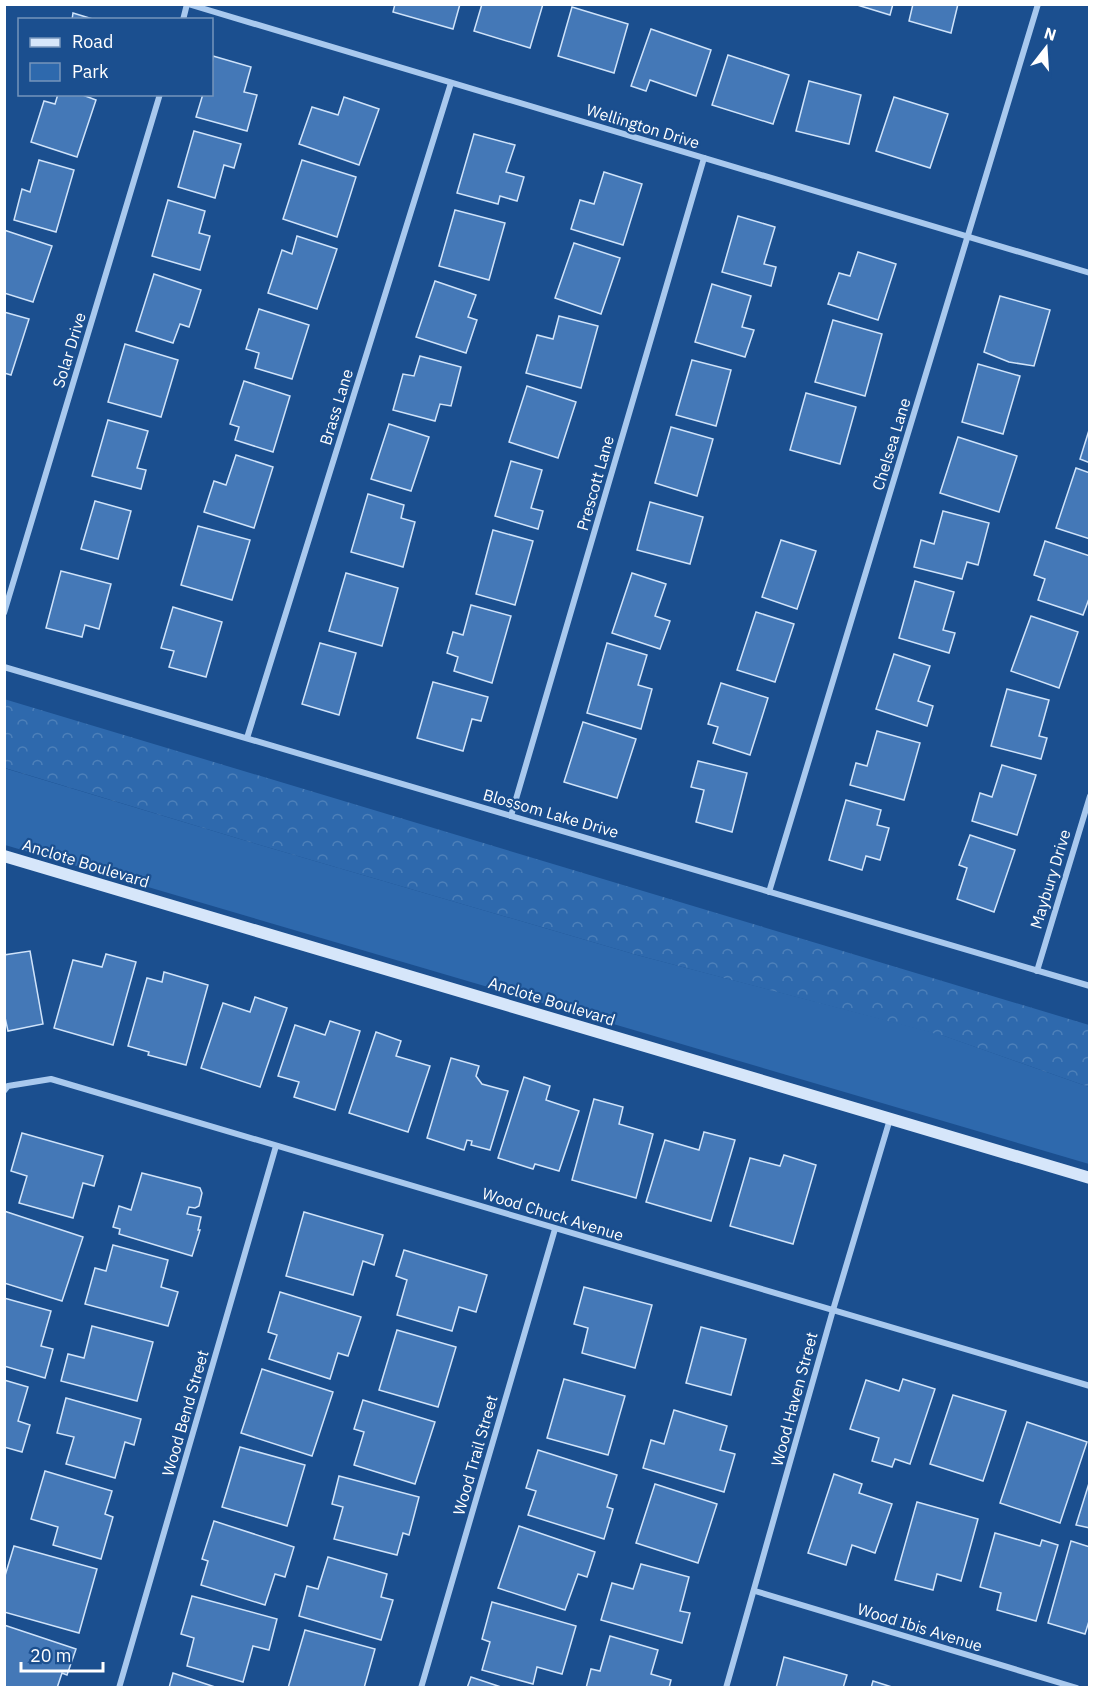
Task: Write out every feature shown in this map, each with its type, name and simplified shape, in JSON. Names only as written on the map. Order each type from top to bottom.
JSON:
[{"type":"street","name":"Wellington Drive","points":[[188,4],[1089,273]]},
{"type":"street","name":"Chelsea Lane","points":[[769,891],[1038,4]]},
{"type":"street","name":"Brass Lane","points":[[247,738],[451,83]]},
{"type":"street","name":"Solar Drive","points":[[4,613],[159,96]]},
{"type":"street","name":"Prescott Lane","points":[[511,816],[704,158]]},
{"type":"street","name":"Blossom Lake Drive","points":[[4,667],[1089,986]]},
{"type":"street","name":"Maybury Drive","points":[[1037,971],[1089,796]]},
{"type":"street","name":"Anclote Boulevard","points":[[4,856],[1089,1178]]},
{"type":"street","name":"Wood Chuck Avenue","points":[[6,1088],[51,1079],[1089,1386]]},
{"type":"street","name":"Wood Haven Street","points":[[726,1688],[833,1310],[890,1119]]},
{"type":"street","name":"Wood Bend Street","points":[[119,1688],[276,1146]]},
{"type":"street","name":"Wood Trail Street","points":[[422,1688],[555,1229]]},
{"type":"street","name":"Wood Ibis Avenue","points":[[754,1592],[1077,1688]]},
{"type":"green space","points":[[4,699],[1089,1025],[1089,1087],[944,1036],[637,955],[5,768]]},
{"type":"green space","points":[[4,768],[637,955],[939,1034],[1089,1087],[1089,1164],[5,845]]},
{"type":"building","points":[[395,4],[460,4],[453,29],[393,12]]},
{"type":"building","points":[[482,4],[543,4],[530,48],[474,31]]},
{"type":"building","points":[[854,4],[893,4],[890,15]]},
{"type":"building","points":[[913,4],[958,4],[951,33],[909,21]]},
{"type":"building","points":[[572,7],[628,24],[614,73],[558,56]]},
{"type":"building","points":[[73,13],[89,18],[72,18]]},
{"type":"building","points":[[651,29],[711,50],[696,96],[650,80],[646,91],[631,86]]},
{"type":"building","points":[[728,55],[789,75],[773,124],[712,105]]},
{"type":"building","points":[[213,56],[251,67],[244,92],[257,95],[247,131],[196,117],[202,96],[213,96]]},
{"type":"building","points":[[809,81],[861,95],[849,144],[796,131]]},
{"type":"building","points":[[57,96],[85,96],[96,100],[77,157],[31,142],[44,101],[55,104]]},
{"type":"building","points":[[344,97],[379,109],[359,165],[299,144],[312,107],[338,115]]},
{"type":"building","points":[[894,97],[948,114],[930,168],[876,151]]},
{"type":"building","points":[[194,131],[241,144],[234,168],[224,165],[215,198],[178,187]]},
{"type":"building","points":[[474,134],[515,145],[506,172],[524,177],[517,201],[500,196],[498,204],[457,193]]},
{"type":"building","points":[[39,160],[74,170],[56,232],[14,220],[22,189],[30,192]]},
{"type":"building","points":[[302,160],[356,177],[337,237],[283,219]]},
{"type":"building","points":[[604,172],[642,184],[623,245],[571,229],[580,200],[594,204]]},
{"type":"building","points":[[168,200],[205,211],[199,233],[210,236],[200,270],[152,256]]},
{"type":"building","points":[[455,210],[505,223],[489,280],[439,266]]},
{"type":"building","points":[[738,216],[775,227],[764,264],[776,267],[771,286],[722,272]]},
{"type":"building","points":[[4,230],[52,246],[33,302],[4,293]]},
{"type":"building","points":[[297,236],[337,249],[317,309],[268,293],[282,250],[292,254]]},
{"type":"building","points":[[574,243],[620,258],[601,314],[555,298]]},
{"type":"building","points":[[858,252],[896,264],[878,320],[828,304],[839,273],[850,276]]},
{"type":"building","points":[[154,274],[201,290],[189,327],[180,324],[173,343],[136,331]]},
{"type":"building","points":[[435,281],[476,295],[468,317],[477,320],[466,353],[416,337]]},
{"type":"building","points":[[712,284],[751,296],[742,327],[754,330],[745,357],[695,342]]},
{"type":"building","points":[[1000,296],[1050,310],[1034,366],[1009,362],[984,352]]},
{"type":"building","points":[[259,309],[309,325],[292,379],[255,368],[259,353],[246,349]]},
{"type":"building","points":[[4,312],[29,319],[11,375],[4,373]]},
{"type":"building","points":[[559,316],[598,326],[581,388],[526,373],[537,335],[553,339]]},
{"type":"building","points":[[833,320],[882,334],[865,396],[815,382]]},
{"type":"building","points":[[125,344],[178,360],[161,417],[108,402]]},
{"type":"building","points":[[420,356],[461,367],[451,406],[440,404],[435,421],[393,410],[403,374],[414,376]]},
{"type":"building","points":[[692,360],[731,370],[716,426],[676,415]]},
{"type":"building","points":[[978,364],[1020,376],[1003,434],[962,422]]},
{"type":"building","points":[[244,381],[290,396],[273,452],[235,440],[239,427],[230,424]]},
{"type":"building","points":[[527,386],[576,402],[558,458],[509,442]]},
{"type":"building","points":[[806,393],[856,407],[840,464],[790,450]]},
{"type":"building","points":[[108,420],[148,431],[137,468],[146,470],[141,489],[92,476]]},
{"type":"building","points":[[389,424],[429,437],[411,491],[371,479]]},
{"type":"building","points":[[671,427],[713,439],[697,496],[655,483]]},
{"type":"building","points":[[1090,427],[1090,463],[1080,459]]},
{"type":"building","points":[[958,437],[1017,456],[999,512],[940,493]]},
{"type":"building","points":[[236,455],[273,467],[254,528],[204,512],[214,481],[226,485]]},
{"type":"building","points":[[511,461],[542,470],[531,508],[543,511],[538,529],[495,516]]},
{"type":"building","points":[[1076,468],[1090,473],[1090,539],[1056,528]]},
{"type":"building","points":[[368,494],[404,505],[401,518],[415,522],[403,567],[351,552]]},
{"type":"building","points":[[95,501],[131,511],[118,559],[81,549]]},
{"type":"building","points":[[650,502],[703,517],[690,564],[637,550]]},
{"type":"building","points":[[943,511],[989,523],[978,565],[967,562],[962,579],[914,567],[921,540],[934,544]]},
{"type":"building","points":[[198,526],[250,540],[232,600],[181,585]]},
{"type":"building","points":[[493,530],[533,541],[515,605],[476,594]]},
{"type":"building","points":[[781,540],[816,551],[797,609],[762,597]]},
{"type":"building","points":[[1045,541],[1090,556],[1090,596],[1083,615],[1038,600],[1045,579],[1034,575]]},
{"type":"building","points":[[61,571],[111,584],[99,629],[85,625],[82,637],[46,628]]},
{"type":"building","points":[[346,573],[398,588],[382,646],[329,631]]},
{"type":"building","points":[[632,573],[666,584],[655,616],[670,621],[660,649],[612,633]]},
{"type":"building","points":[[915,581],[954,592],[943,630],[955,633],[949,653],[899,638]]},
{"type":"building","points":[[471,605],[511,616],[492,683],[454,671],[458,657],[447,653],[453,632],[463,635]]},
{"type":"building","points":[[173,607],[222,622],[206,677],[169,667],[174,651],[161,648]]},
{"type":"building","points":[[756,612],[794,624],[775,682],[737,670]]},
{"type":"building","points":[[1031,616],[1078,632],[1059,688],[1011,671]]},
{"type":"building","points":[[320,643],[356,653],[339,715],[302,704]]},
{"type":"building","points":[[607,643],[647,655],[638,685],[652,689],[641,729],[587,713]]},
{"type":"building","points":[[894,654],[930,666],[918,701],[933,706],[927,726],[876,709]]},
{"type":"building","points":[[433,682],[488,697],[481,721],[472,719],[463,751],[417,738]]},
{"type":"building","points":[[721,683],[768,698],[750,755],[713,743],[718,727],[708,724]]},
{"type":"building","points":[[1007,689],[1049,700],[1039,736],[1047,738],[1041,759],[991,746]]},
{"type":"building","points":[[583,722],[636,739],[617,798],[564,782]]},
{"type":"building","points":[[877,731],[920,743],[904,800],[850,785],[856,763],[867,766]]},
{"type":"building","points":[[698,761],[747,773],[732,832],[696,822],[704,790],[691,787]]},
{"type":"building","points":[[1002,765],[1036,775],[1017,835],[972,821],[980,793],[992,797]]},
{"type":"building","points":[[846,800],[881,810],[877,825],[889,828],[880,860],[866,856],[862,870],[829,860]]},
{"type":"building","points":[[970,835],[1015,850],[994,912],[957,899],[967,868],[959,865]]},
{"type":"building","points":[[30,951],[43,1024],[8,1031],[4,1013],[4,955]]},
{"type":"building","points":[[106,954],[136,962],[113,1045],[54,1028],[73,960],[102,967]]},
{"type":"building","points":[[164,972],[208,985],[186,1065],[148,1055],[149,1052],[128,1046],[147,978],[162,982]]},
{"type":"building","points":[[255,997],[287,1008],[260,1087],[201,1068],[223,1003],[250,1012]]},
{"type":"building","points":[[330,1021],[360,1031],[335,1110],[294,1097],[299,1082],[278,1076],[295,1025],[325,1035]]},
{"type":"building","points":[[376,1032],[401,1041],[396,1056],[430,1066],[408,1132],[349,1113]]},
{"type":"building","points":[[451,1058],[479,1066],[476,1076],[482,1084],[508,1091],[490,1150],[471,1145],[472,1141],[467,1140],[464,1150],[427,1138]]},
{"type":"building","points":[[524,1077],[550,1086],[546,1100],[579,1111],[559,1171],[535,1164],[533,1169],[498,1158]]},
{"type":"building","points":[[594,1099],[623,1107],[619,1124],[653,1134],[636,1198],[572,1180]]},
{"type":"building","points":[[704,1132],[735,1140],[711,1221],[646,1202],[665,1140],[699,1150]]},
{"type":"building","points":[[22,1133],[103,1156],[94,1186],[83,1183],[73,1218],[19,1203],[27,1176],[11,1171]]},
{"type":"building","points":[[784,1155],[816,1165],[793,1244],[730,1226],[750,1158],[780,1166]]},
{"type":"building","points":[[142,1173],[200,1188],[202,1193],[199,1206],[189,1207],[187,1214],[201,1217],[198,1230],[200,1230],[192,1256],[119,1234],[120,1229],[113,1227],[119,1206],[131,1210]]},
{"type":"building","points":[[4,1211],[83,1237],[62,1301],[4,1283]]},
{"type":"building","points":[[304,1212],[383,1235],[374,1265],[363,1261],[353,1295],[286,1276]]},
{"type":"building","points":[[113,1245],[168,1260],[161,1287],[178,1292],[168,1326],[85,1304],[95,1268],[106,1271]]},
{"type":"building","points":[[404,1250],[487,1275],[476,1312],[459,1307],[452,1331],[397,1315],[407,1280],[396,1276]]},
{"type":"building","points":[[584,1287],[652,1305],[635,1368],[582,1353],[588,1328],[574,1324]]},
{"type":"building","points":[[280,1292],[361,1317],[348,1356],[338,1353],[330,1379],[269,1359],[277,1335],[268,1332]]},
{"type":"building","points":[[4,1298],[51,1311],[41,1346],[53,1349],[45,1378],[4,1366]]},
{"type":"building","points":[[92,1326],[153,1342],[137,1401],[61,1381],[68,1354],[84,1358]]},
{"type":"building","points":[[701,1327],[746,1339],[731,1395],[686,1383]]},
{"type":"building","points":[[397,1330],[456,1347],[438,1407],[379,1390]]},
{"type":"building","points":[[262,1369],[333,1392],[312,1456],[241,1433]]},
{"type":"building","points":[[564,1379],[625,1396],[608,1455],[547,1438]]},
{"type":"building","points":[[903,1379],[935,1389],[910,1464],[895,1459],[892,1467],[872,1461],[879,1438],[850,1429],[866,1380],[899,1391]]},
{"type":"building","points":[[4,1380],[28,1387],[18,1421],[30,1425],[22,1452],[4,1447]]},
{"type":"building","points":[[953,1395],[1006,1411],[983,1481],[930,1464]]},
{"type":"building","points":[[66,1398],[141,1419],[134,1445],[125,1442],[115,1478],[66,1464],[74,1437],[57,1433]]},
{"type":"building","points":[[363,1400],[435,1422],[415,1484],[354,1465],[364,1432],[354,1429]]},
{"type":"building","points":[[674,1410],[727,1426],[720,1450],[735,1454],[724,1492],[643,1468],[651,1440],[664,1444]]},
{"type":"building","points":[[1027,1422],[1087,1442],[1060,1523],[1000,1503]]},
{"type":"building","points":[[240,1447],[305,1465],[287,1526],[222,1507]]},
{"type":"building","points":[[538,1450],[617,1475],[607,1507],[613,1509],[604,1539],[528,1515],[536,1491],[526,1488]]},
{"type":"building","points":[[45,1471],[112,1491],[105,1514],[113,1517],[101,1559],[53,1545],[58,1527],[31,1519]]},
{"type":"building","points":[[834,1474],[862,1484],[859,1493],[892,1504],[875,1553],[852,1545],[846,1565],[808,1553]]},
{"type":"building","points":[[339,1476],[419,1497],[409,1535],[403,1533],[397,1555],[334,1539],[343,1507],[332,1504]]},
{"type":"building","points":[[1090,1480],[1090,1528],[1076,1525]]},
{"type":"building","points":[[655,1484],[717,1504],[698,1563],[636,1543]]},
{"type":"building","points":[[917,1502],[978,1519],[961,1581],[937,1574],[933,1590],[895,1580]]},
{"type":"building","points":[[214,1521],[294,1547],[285,1577],[275,1574],[265,1605],[201,1585],[208,1561],[202,1559]]},
{"type":"building","points":[[519,1526],[595,1552],[587,1577],[578,1574],[565,1610],[498,1588]]},
{"type":"building","points":[[995,1533],[1040,1546],[1042,1540],[1058,1545],[1036,1621],[997,1610],[1001,1593],[980,1587]]},
{"type":"building","points":[[1071,1541],[1090,1547],[1090,1618],[1085,1634],[1048,1623]]},
{"type":"building","points":[[14,1546],[97,1569],[79,1633],[4,1612],[4,1579]]},
{"type":"building","points":[[328,1557],[387,1574],[381,1597],[393,1600],[381,1640],[299,1616],[307,1586],[318,1589]]},
{"type":"building","points":[[641,1564],[689,1577],[680,1611],[690,1613],[682,1643],[601,1620],[612,1583],[633,1589]]},
{"type":"building","points":[[192,1596],[277,1619],[269,1650],[253,1646],[243,1682],[187,1666],[194,1638],[181,1634]]},
{"type":"building","points":[[492,1602],[576,1626],[562,1674],[537,1667],[533,1684],[482,1670],[490,1642],[482,1639]]},
{"type":"building","points":[[4,1625],[76,1649],[67,1675],[62,1673],[57,1688],[4,1688]]},
{"type":"building","points":[[305,1630],[375,1649],[364,1688],[288,1688]]},
{"type":"building","points":[[610,1636],[658,1650],[651,1674],[671,1680],[669,1688],[586,1688],[591,1669],[600,1671]]},
{"type":"building","points":[[784,1657],[847,1675],[843,1688],[776,1688]]},
{"type":"building","points":[[173,1673],[218,1688],[169,1688]]},
{"type":"building","points":[[471,1677],[504,1688],[467,1688]]},
{"type":"building","points":[[873,1681],[895,1688],[871,1688]]}]
